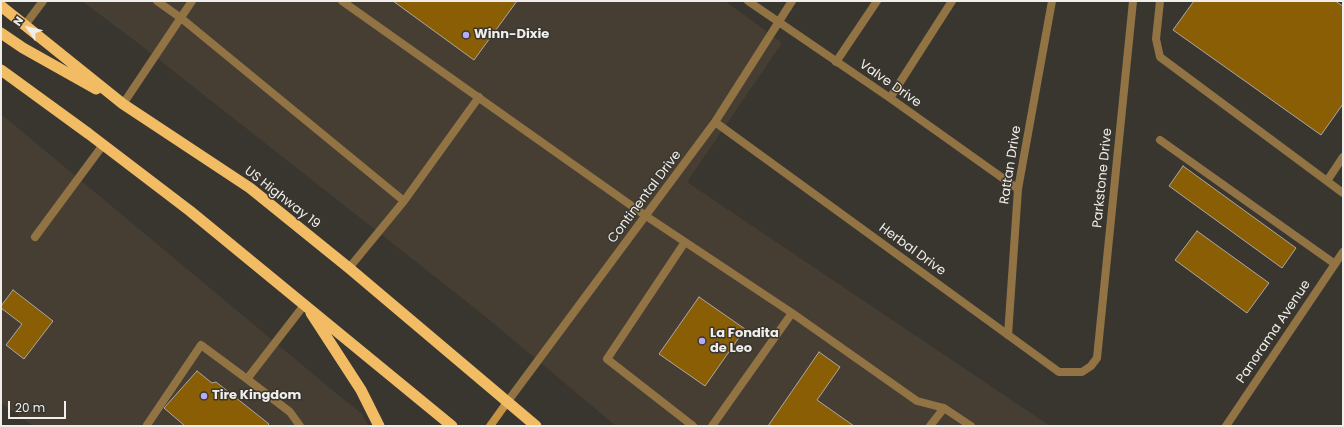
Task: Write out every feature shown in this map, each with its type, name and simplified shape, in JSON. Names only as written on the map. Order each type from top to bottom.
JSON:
[{"type":"highway","name":"US Highway 19","points":[[1,6],[123,104],[250,188],[349,268],[536,426]]},
{"type":"highway","points":[[1,33],[23,48],[123,104]]},
{"type":"highway","points":[[1,70],[190,211],[452,426]]},
{"type":"highway","points":[[305,304],[361,390],[379,426]]},
{"type":"main road","points":[[490,426],[508,401]]},
{"type":"street","points":[[26,25],[43,1]]},
{"type":"street","points":[[157,1],[181,18],[404,201]]},
{"type":"street","points":[[123,104],[192,1]]},
{"type":"street","points":[[342,1],[646,216],[792,313],[918,401],[944,408],[970,426]]},
{"type":"street","name":"Valve Drive","points":[[748,1],[778,23],[890,98],[1018,189]]},
{"type":"street","name":"Continental Drive","points":[[508,401],[715,122],[792,1]]},
{"type":"street","points":[[836,62],[877,1]]},
{"type":"street","points":[[890,98],[952,1]]},
{"type":"street","name":"Rattan Drive","points":[[1008,335],[1018,189],[1052,1]]},
{"type":"street","name":"Parkstone Drive","points":[[1097,358],[1134,1]]},
{"type":"street","points":[[1160,1],[1156,39],[1160,57],[1343,193]]},
{"type":"street","points":[[349,268],[404,201],[478,97]]},
{"type":"street","name":"Herbal Drive","points":[[715,122],[1059,372],[1082,372],[1091,366],[1097,358]]},
{"type":"street","points":[[1160,140],[1335,264]]},
{"type":"street","points":[[35,237],[103,145]]},
{"type":"street","points":[[1327,181],[1343,157]]},
{"type":"street","points":[[685,242],[607,359],[693,426]]},
{"type":"street","name":"Panorama Avenue","points":[[1226,426],[1343,252]]},
{"type":"street","points":[[248,379],[305,304]]},
{"type":"street","points":[[712,426],[792,313]]},
{"type":"street","points":[[148,426],[147,425],[201,345],[290,412],[300,426]]},
{"type":"street","points":[[930,426],[944,408]]},
{"type":"shaded area","points":[[82,1],[725,1],[782,43],[687,182],[1050,426],[616,426],[481,313],[134,40]]},
{"type":"shaded area","points":[[1,114],[361,413],[368,426],[33,426],[1,403]]},
{"type":"building","name":"Winn-Dixie","points":[[393,1],[517,1],[474,60]]},
{"type":"building","points":[[1194,1],[1335,1],[1343,6],[1343,104],[1321,135],[1173,30]]},
{"type":"building","points":[[1183,166],[1296,248],[1282,268],[1169,186]]},
{"type":"building","points":[[1197,231],[1269,283],[1247,313],[1175,260]]},
{"type":"building","points":[[13,290],[53,321],[24,359],[6,345],[22,324],[1,308]]},
{"type":"building","name":"La Fondita de Leo","points":[[699,297],[745,329],[705,386],[659,354]]},
{"type":"building","points":[[819,352],[840,367],[817,400],[854,426],[768,426]]},
{"type":"building","name":"Tire Kingdom","points":[[197,371],[212,383],[216,382],[269,424],[267,426],[185,426],[164,408]]},
{"type":"place","name":"Winn-Dixie","points":[[466,35]]},
{"type":"place","name":"La Fondita de Leo","points":[[702,341]]},
{"type":"place","name":"Tire Kingdom","points":[[204,396]]}]
